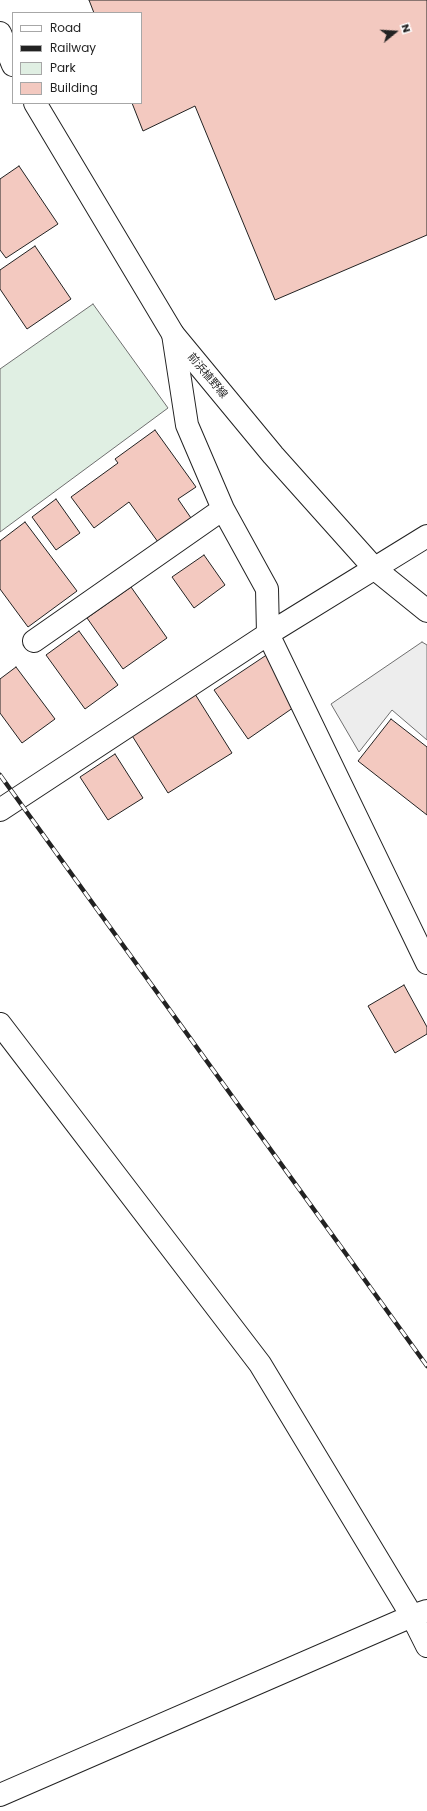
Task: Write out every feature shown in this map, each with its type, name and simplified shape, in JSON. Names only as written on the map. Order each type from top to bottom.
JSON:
[{"type":"street","points":[[0,33],[12,63]]},
{"type":"street","name":"前浜植野線","points":[[36,104],[173,334],[273,455],[375,569],[427,611]]},
{"type":"street","points":[[173,334],[187,425],[223,509],[267,589],[268,634],[427,963]]},
{"type":"street","points":[[34,641],[223,509]]},
{"type":"street","points":[[0,810],[268,634],[427,536]]},
{"type":"street","points":[[0,1024],[260,1364],[419,1614],[427,1646]]},
{"type":"street","points":[[0,1795],[419,1614]]},
{"type":"green space","points":[[93,304],[168,408],[0,532],[0,369]]},
{"type":"shaded area","points":[[422,642],[427,645],[427,740],[392,710],[359,752],[331,704]]},
{"type":"building","points":[[89,0],[427,0],[427,235],[275,300],[195,106],[143,131],[132,104],[142,104],[142,12],[94,12]]},
{"type":"building","points":[[19,166],[58,224],[6,258],[0,250],[0,179]]},
{"type":"building","points":[[35,246],[71,299],[27,329],[0,289],[0,270]]},
{"type":"building","points":[[155,430],[196,487],[178,499],[191,518],[158,542],[129,502],[94,528],[71,497],[118,463],[115,459]]},
{"type":"building","points":[[56,499],[80,533],[56,550],[32,517]]},
{"type":"building","points":[[25,522],[77,591],[28,627],[0,589],[0,541]]},
{"type":"building","points":[[204,555],[225,585],[194,608],[172,577]]},
{"type":"building","points":[[131,587],[167,638],[123,669],[87,618]]},
{"type":"building","points":[[79,631],[118,685],[85,709],[46,655]]},
{"type":"building","points":[[268,654],[300,703],[248,739],[214,690]]},
{"type":"building","points":[[16,667],[55,719],[22,743],[0,713],[0,679]]},
{"type":"building","points":[[195,694],[232,753],[168,793],[131,734]]},
{"type":"building","points":[[391,719],[427,747],[427,815],[358,761]]},
{"type":"building","points":[[115,754],[143,798],[108,820],[80,777]]},
{"type":"building","points":[[404,985],[427,1027],[427,1034],[395,1053],[368,1006]]},
{"type":"railway","points":[[0,775],[427,1366]]}]
